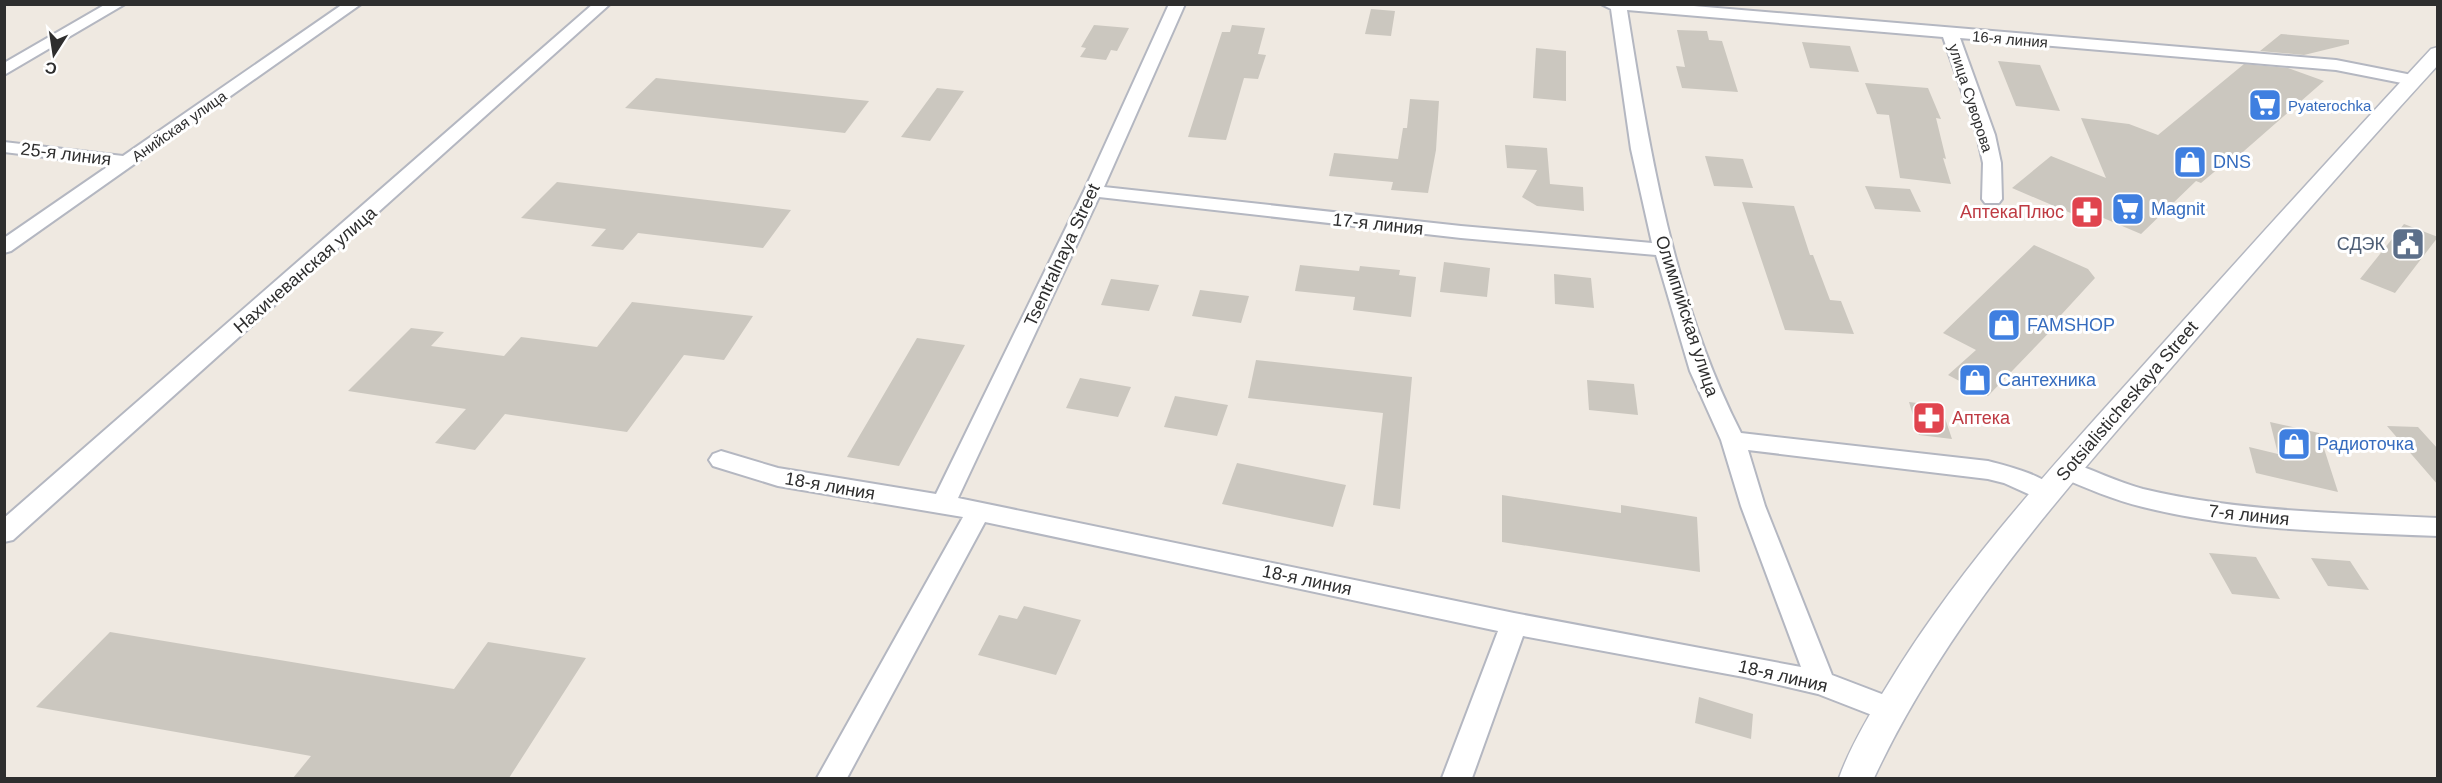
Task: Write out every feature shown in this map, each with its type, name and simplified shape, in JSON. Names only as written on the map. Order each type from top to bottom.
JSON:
[{"type":"street","points":[[4,70],[118,4]]},
{"type":"street","name":"Анийская улица","points":[[4,247],[354,4]]},
{"type":"street","name":"Нахичеванская улица","points":[[4,533],[603,4]]},
{"type":"street","name":"Tsentralnaya Street","points":[[944,504],[1093,191],[1177,4]]},
{"type":"street","name":"16-я линия","points":[[1613,5],[2336,65],[2412,80]]},
{"type":"street","name":"Олимпийская улица","points":[[1613,5],[1640,149],[1664,250],[1701,370],[1733,440],[1753,506],[1821,683]]},
{"type":"street","name":"улица Суворова","points":[[1950,34],[1986,135],[1992,163],[1992,199]]},
{"type":"street","name":"Sotsialisticheskaya Street","points":[[1856,778],[1890,710],[1937,637],[1998,551],[2066,470],[2438,52]]},
{"type":"street","name":"25-я линия","points":[[4,147],[128,162]]},
{"type":"street","name":"17-я линия","points":[[1093,191],[1461,232],[1664,250]]},
{"type":"street","points":[[1733,440],[1988,470],[2011,476],[2046,493]]},
{"type":"street","name":"18-я линия","points":[[721,460],[778,477],[944,504],[1514,624],[1744,666],[1821,683],[1890,710]]},
{"type":"street","name":"7-я линия","points":[[2066,470],[2121,491],[2183,507],[2289,519],[2438,527]]},
{"type":"street","points":[[832,778],[979,511]]},
{"type":"street","points":[[1457,778],[1514,624]]},
{"type":"building","points":[[1371,9],[1395,11],[1391,36],[1365,34]]},
{"type":"building","points":[[1094,25],[1129,28],[1117,51],[1111,50],[1106,60],[1080,57],[1086,48],[1081,47]]},
{"type":"building","points":[[1232,25],[1265,28],[1258,54],[1266,55],[1258,79],[1244,78],[1226,140],[1188,137],[1222,32],[1230,32]]},
{"type":"building","points":[[1677,30],[1707,31],[1709,40],[1722,41],[1738,92],[1682,88],[1676,66],[1685,67]]},
{"type":"building","points":[[2281,34],[2349,40],[2349,44],[2304,55],[2260,51]]},
{"type":"building","points":[[1802,42],[1850,46],[1859,72],[1810,68]]},
{"type":"building","points":[[1536,48],[1566,51],[1566,101],[1533,98]]},
{"type":"building","points":[[1998,61],[2040,65],[2060,111],[2016,106]]},
{"type":"building","points":[[2244,64],[2288,68],[2324,81],[2236,158],[2232,157],[2201,183],[2196,181],[2141,234],[2101,217],[2094,223],[2012,188],[2051,156],[2106,178],[2081,118],[2129,124],[2158,135]]},
{"type":"building","points":[[656,78],[869,101],[845,133],[625,108]]},
{"type":"building","points":[[1865,83],[1928,88],[1941,119],[1936,118],[1946,159],[1943,158],[1951,184],[1900,178],[1889,115],[1877,114]]},
{"type":"building","points":[[937,88],[964,91],[930,141],[901,137]]},
{"type":"building","points":[[1410,99],[1439,101],[1436,150],[1428,193],[1391,190],[1393,182],[1329,176],[1334,153],[1398,159],[1403,128],[1407,128]]},
{"type":"building","points":[[1505,145],[1547,148],[1550,184],[1583,187],[1584,211],[1537,206],[1522,197],[1537,170],[1507,168]]},
{"type":"building","points":[[1705,156],[1743,159],[1753,188],[1714,186]]},
{"type":"building","points":[[557,182],[791,210],[763,248],[638,233],[623,250],[591,246],[606,229],[521,218]]},
{"type":"building","points":[[1865,186],[1910,189],[1921,212],[1875,209]]},
{"type":"building","points":[[1742,202],[1794,206],[1810,255],[1813,255],[1830,300],[1841,301],[1854,334],[1785,330]]},
{"type":"building","points":[[2404,224],[2438,237],[2395,293],[2360,279]]},
{"type":"building","points":[[2034,245],[2088,269],[2095,278],[2061,315],[2065,316],[1988,396],[1948,375],[1976,350],[1943,333]]},
{"type":"building","points":[[1444,262],[1490,268],[1487,297],[1440,292]]},
{"type":"building","points":[[1300,265],[1359,271],[1360,266],[1400,270],[1399,275],[1416,277],[1411,317],[1353,310],[1355,297],[1295,291]]},
{"type":"building","points":[[1554,274],[1591,278],[1594,308],[1555,304]]},
{"type":"building","points":[[1111,279],[1159,285],[1149,311],[1101,305]]},
{"type":"building","points":[[1200,290],[1249,296],[1241,323],[1192,316]]},
{"type":"building","points":[[632,302],[753,316],[724,360],[684,355],[627,432],[505,414],[475,450],[435,443],[466,409],[348,391],[411,328],[444,332],[431,346],[504,356],[521,337],[597,347]]},
{"type":"building","points":[[917,338],[965,345],[899,466],[847,457]]},
{"type":"building","points":[[1256,360],[1412,377],[1400,509],[1373,505],[1383,413],[1248,398]]},
{"type":"building","points":[[1080,378],[1131,387],[1118,417],[1066,408]]},
{"type":"building","points":[[1587,380],[1634,384],[1638,415],[1589,410]]},
{"type":"building","points":[[1175,396],[1228,405],[1217,436],[1164,427]]},
{"type":"building","name":"Аптека","points":[[1909,402],[1941,406],[1952,439],[1919,435]]},
{"type":"building","points":[[2270,422],[2319,433],[2338,492],[2256,473],[2249,447],[2278,454]]},
{"type":"building","points":[[2387,426],[2418,427],[2438,449],[2438,485]]},
{"type":"building","points":[[1237,463],[1346,485],[1333,527],[1222,504]]},
{"type":"building","points":[[1502,495],[1621,513],[1621,505],[1697,517],[1700,572],[1502,542]]},
{"type":"building","points":[[2209,553],[2256,557],[2280,599],[2232,594]]},
{"type":"building","points":[[2311,558],[2350,561],[2369,590],[2328,586]]},
{"type":"building","points":[[1024,606],[1081,620],[1056,675],[978,655],[999,615],[1017,619]]},
{"type":"building","points":[[110,632],[454,689],[488,642],[586,658],[509,778],[293,778],[311,756],[36,707]]},
{"type":"building","points":[[1699,697],[1753,714],[1751,739],[1695,723]]},
{"type":"place","name":"Pyaterochka","points":[[2265,105]]},
{"type":"place","name":"DNS","points":[[2190,162]]},
{"type":"place","name":"Magnit","points":[[2128,209]]},
{"type":"place","name":"АптекаПлюс","points":[[2087,212]]},
{"type":"place","name":"СДЭК","points":[[2408,244]]},
{"type":"place","name":"FAMSHOP","points":[[2004,325]]},
{"type":"place","name":"Сантехника","points":[[1975,380]]},
{"type":"place","name":"Аптека","points":[[1929,418]]},
{"type":"place","name":"Радиоточка","points":[[2294,444]]}]
